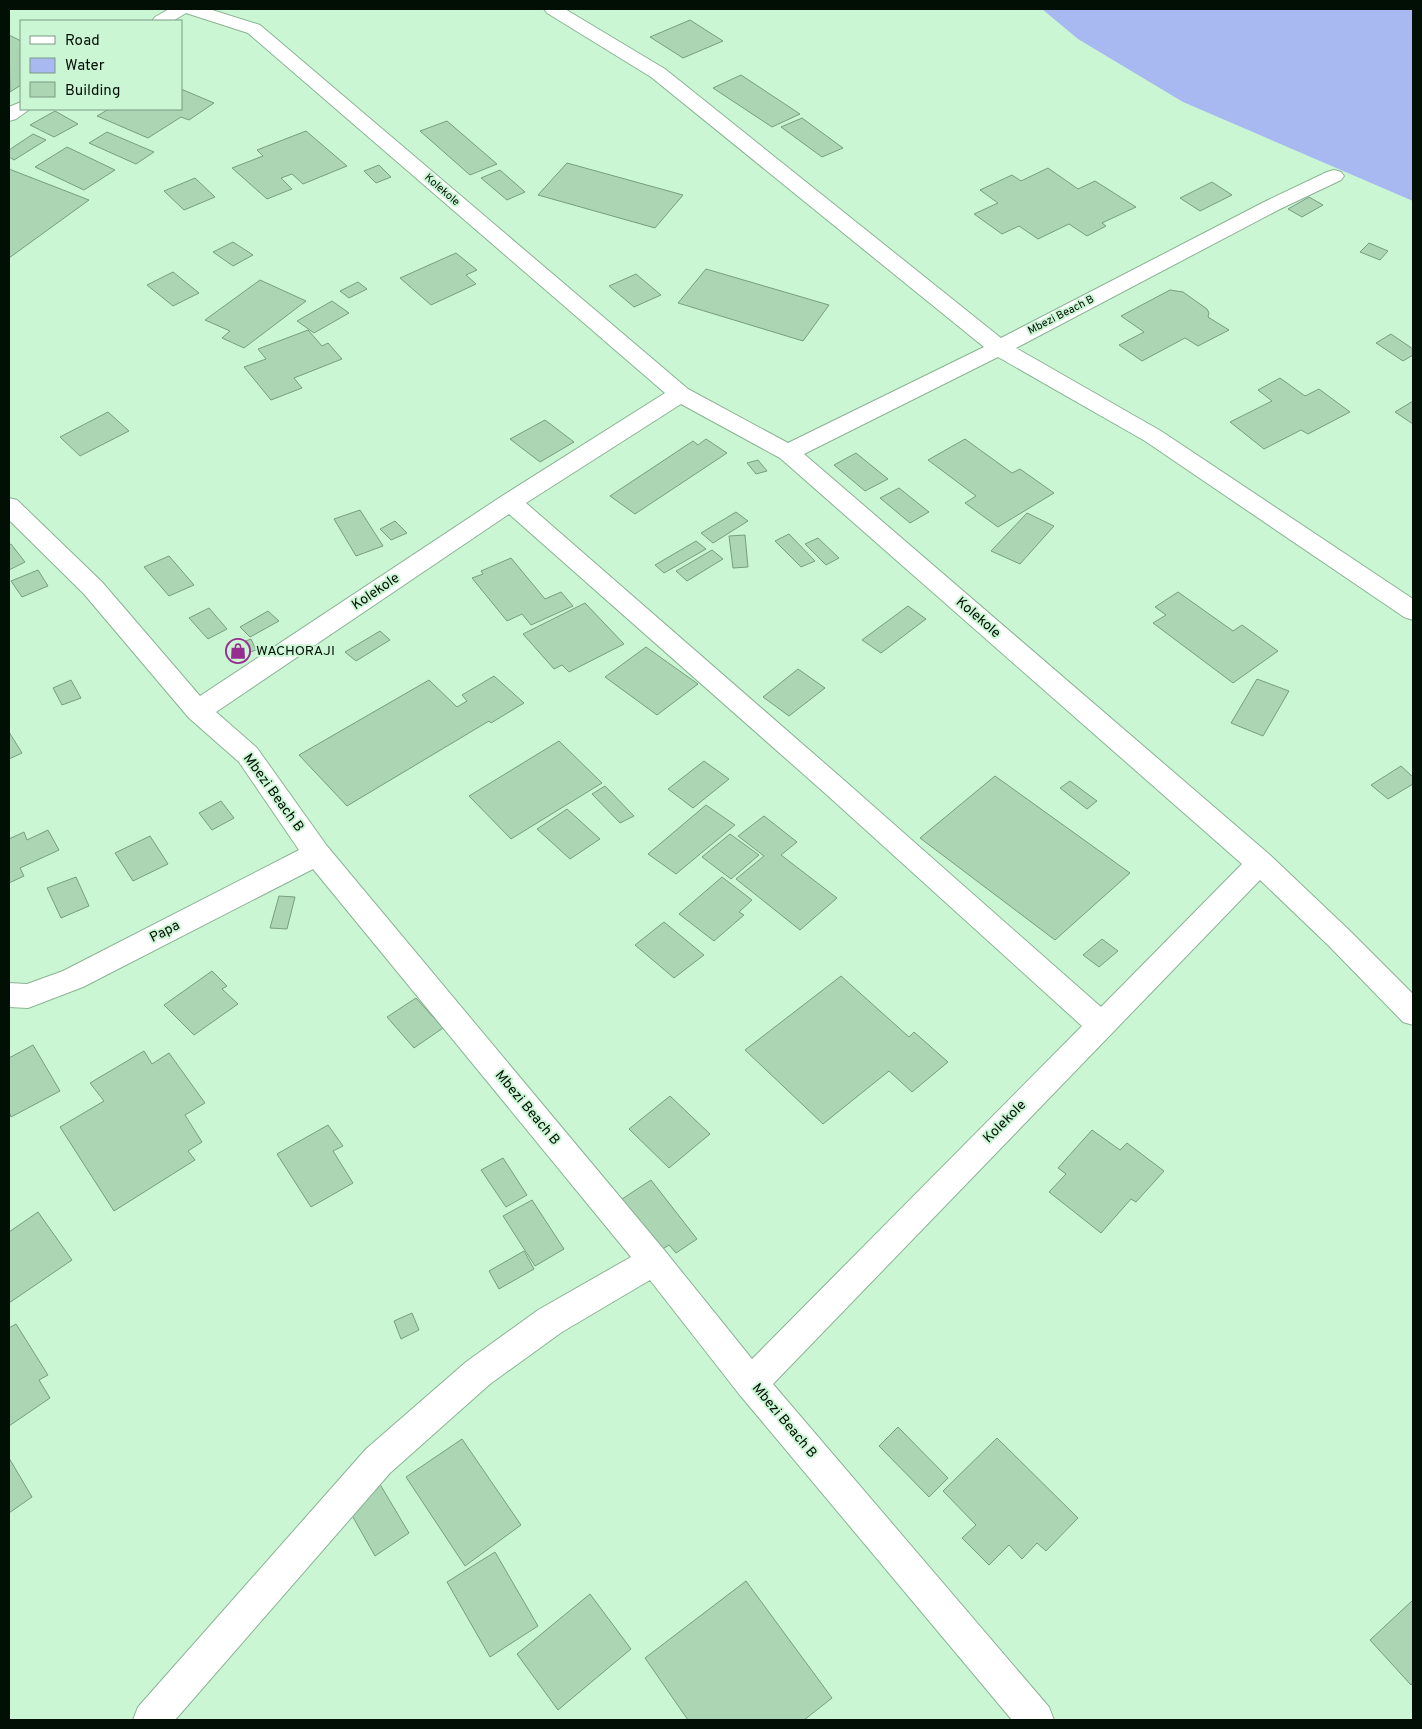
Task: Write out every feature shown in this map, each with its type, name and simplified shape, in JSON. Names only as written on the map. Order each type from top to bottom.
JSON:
[{"type":"street","points":[[163,20],[181,9]]},
{"type":"street","name":"Kolekole","points":[[192,9],[254,29],[680,394],[788,453],[1260,863],[1339,938],[1413,1013]]},
{"type":"street","points":[[553,9],[658,73],[999,348],[1153,436],[1413,611]]},
{"type":"street","points":[[9,115],[20,109]]},
{"type":"street","name":"Mbezi Beach B","points":[[788,453],[999,348],[1273,205],[1334,176]]},
{"type":"street","name":"Kolekole","points":[[198,711],[510,502],[680,394]]},
{"type":"street","points":[[510,502],[836,788],[1101,1026]]},
{"type":"street","name":"Mbezi Beach B","points":[[9,506],[93,588],[198,711],[248,755],[317,854],[654,1261],[751,1383],[1036,1720]]},
{"type":"street","name":"Papa","points":[[9,995],[28,996],[73,979],[317,854]]},
{"type":"street","name":"Kolekole","points":[[751,1383],[1260,863]]},
{"type":"street","points":[[151,1720],[378,1461],[486,1367],[550,1321],[592,1295],[654,1261]]},
{"type":"water","points":[[1042,9],[1413,9],[1413,201],[1183,102],[1078,39]]},
{"type":"building","points":[[690,20],[723,41],[683,58],[650,37]]},
{"type":"building","points":[[9,35],[20,40],[20,86],[10,92]]},
{"type":"building","points":[[741,75],[800,114],[772,127],[713,88]]},
{"type":"building","points":[[182,89],[214,103],[189,120],[181,117],[148,138],[97,116],[107,110],[182,110]]},
{"type":"building","points":[[55,111],[78,124],[54,137],[30,125]]},
{"type":"building","points":[[802,118],[843,148],[822,157],[781,127]]},
{"type":"building","points":[[447,121],[497,164],[470,175],[420,131]]},
{"type":"building","points":[[306,131],[347,166],[303,184],[292,174],[281,178],[292,189],[267,199],[232,168],[263,156],[257,150]]},
{"type":"building","points":[[107,132],[154,152],[136,164],[89,143]]},
{"type":"building","points":[[33,134],[46,140],[14,160],[9,157],[9,150]]},
{"type":"building","points":[[67,147],[115,170],[84,190],[35,167]]},
{"type":"building","points":[[567,163],[683,195],[655,228],[538,195]]},
{"type":"building","points":[[379,165],[391,177],[376,183],[364,171]]},
{"type":"building","points":[[1048,168],[1078,189],[1095,181],[1136,207],[1102,223],[1106,226],[1087,236],[1069,224],[1038,239],[1019,226],[1002,234],[974,214],[998,203],[980,190],[1012,175],[1021,181]]},
{"type":"building","points":[[9,169],[89,200],[9,258]]},
{"type":"building","points":[[500,170],[525,192],[507,200],[481,178]]},
{"type":"building","points":[[195,178],[215,197],[184,210],[164,191]]},
{"type":"building","points":[[1212,182],[1232,195],[1200,211],[1180,198]]},
{"type":"building","points":[[1309,197],[1323,205],[1302,217],[1288,209]]},
{"type":"building","points":[[233,242],[253,255],[233,266],[213,252]]},
{"type":"building","points":[[1369,243],[1388,251],[1380,260],[1360,252]]},
{"type":"building","points":[[456,253],[477,270],[466,275],[476,284],[431,305],[400,278]]},
{"type":"building","points":[[706,269],[829,305],[803,341],[678,303]]},
{"type":"building","points":[[173,272],[199,293],[173,306],[147,285]]},
{"type":"building","points":[[636,274],[661,295],[634,307],[609,286]]},
{"type":"building","points":[[260,280],[306,301],[244,348],[222,338],[230,331],[205,320]]},
{"type":"building","points":[[358,282],[367,289],[349,298],[340,291]]},
{"type":"building","points":[[1170,290],[1183,292],[1207,309],[1208,317],[1229,330],[1198,346],[1185,338],[1142,361],[1119,345],[1144,332],[1121,316]]},
{"type":"building","points":[[332,301],[349,313],[314,333],[297,321]]},
{"type":"building","points":[[308,330],[322,346],[328,343],[342,359],[294,378],[302,388],[271,400],[244,367],[266,359],[258,349]]},
{"type":"building","points":[[1391,334],[1413,349],[1413,355],[1403,361],[1376,343]]},
{"type":"building","points":[[1280,378],[1305,396],[1319,389],[1350,412],[1308,434],[1301,430],[1264,449],[1230,422],[1272,401],[1258,390]]},
{"type":"building","points":[[1413,401],[1413,424],[1395,412]]},
{"type":"building","points":[[108,412],[129,431],[80,456],[60,437]]},
{"type":"building","points":[[545,420],[574,442],[540,462],[510,439]]},
{"type":"building","points":[[706,439],[727,453],[635,514],[610,496],[693,441],[698,445]]},
{"type":"building","points":[[965,439],[1012,473],[1020,469],[1054,493],[998,527],[965,503],[976,496],[928,460]]},
{"type":"building","points":[[856,453],[888,479],[865,491],[834,465]]},
{"type":"building","points":[[758,460],[767,471],[756,474],[747,463]]},
{"type":"building","points":[[899,488],[929,512],[910,523],[880,498]]},
{"type":"building","points":[[360,510],[383,546],[356,556],[334,519]]},
{"type":"building","points":[[736,512],[748,521],[713,543],[701,533]]},
{"type":"building","points":[[1027,513],[1054,526],[1020,564],[991,551]]},
{"type":"building","points":[[395,521],[407,533],[391,540],[380,529]]},
{"type":"building","points":[[789,534],[815,561],[801,567],[775,541]]},
{"type":"building","points":[[745,535],[748,567],[733,568],[729,536]]},
{"type":"building","points":[[818,538],[839,558],[826,565],[805,544]]},
{"type":"building","points":[[696,541],[706,549],[664,573],[655,565]]},
{"type":"building","points":[[11,544],[25,562],[9,570],[9,545]]},
{"type":"building","points":[[712,550],[723,559],[687,581],[676,571]]},
{"type":"building","points":[[169,556],[194,585],[169,596],[144,567]]},
{"type":"building","points":[[511,558],[545,599],[561,592],[573,606],[531,625],[522,614],[507,621],[472,578],[483,574],[481,571]]},
{"type":"building","points":[[38,570],[48,586],[22,597],[11,581]]},
{"type":"building","points":[[1178,592],[1233,631],[1242,625],[1278,651],[1233,683],[1153,623],[1166,615],[1155,607]]},
{"type":"building","points":[[585,603],[624,644],[569,672],[562,665],[554,669],[523,634]]},
{"type":"building","points":[[908,606],[926,619],[881,653],[862,640]]},
{"type":"building","points":[[209,608],[227,629],[208,639],[189,618]]},
{"type":"building","points":[[268,611],[279,621],[250,637],[240,627]]},
{"type":"building","points":[[380,631],[390,640],[356,661],[345,652]]},
{"type":"building","points":[[251,639],[256,650],[239,656],[235,645]]},
{"type":"building","points":[[646,647],[698,684],[657,715],[605,677]]},
{"type":"building","points":[[798,669],[825,688],[789,716],[763,697]]},
{"type":"building","points":[[494,676],[524,703],[491,723],[489,721],[347,806],[299,755],[429,680],[457,707],[467,701],[462,695]]},
{"type":"building","points":[[1257,679],[1289,691],[1263,736],[1231,723]]},
{"type":"building","points":[[71,680],[81,698],[62,705],[53,688]]},
{"type":"building","points":[[9,732],[22,753],[9,759]]},
{"type":"building","points":[[559,741],[602,783],[511,839],[469,796]]},
{"type":"building","points":[[704,761],[729,779],[693,808],[668,789]]},
{"type":"building","points":[[1401,766],[1413,777],[1413,784],[1388,799],[1371,785]]},
{"type":"building","points":[[995,776],[1130,873],[1055,940],[920,838]]},
{"type":"building","points":[[1070,781],[1097,801],[1087,809],[1060,788]]},
{"type":"building","points":[[605,786],[634,816],[620,823],[592,794]]},
{"type":"building","points":[[221,801],[234,818],[212,830],[199,813]]},
{"type":"building","points":[[706,805],[735,825],[676,874],[648,854]]},
{"type":"building","points":[[567,809],[600,839],[570,859],[537,829]]},
{"type":"building","points":[[764,816],[797,842],[781,855],[837,898],[800,930],[736,879],[764,856],[738,836]]},
{"type":"building","points":[[48,830],[59,850],[20,868],[24,876],[9,883],[9,839],[24,832],[27,840]]},
{"type":"building","points":[[730,834],[759,855],[731,879],[702,857]]},
{"type":"building","points":[[150,836],[168,864],[133,881],[115,853]]},
{"type":"building","points":[[76,877],[89,906],[61,918],[47,888]]},
{"type":"building","points":[[722,877],[752,900],[739,912],[744,915],[714,941],[679,914]]},
{"type":"building","points":[[279,896],[295,897],[287,929],[270,928]]},
{"type":"building","points":[[664,922],[704,955],[674,978],[635,945]]},
{"type":"building","points":[[1102,939],[1118,951],[1099,967],[1083,955]]},
{"type":"building","points":[[212,971],[227,986],[222,989],[238,1004],[194,1035],[164,1005]]},
{"type":"building","points":[[841,976],[909,1037],[914,1032],[948,1062],[912,1092],[889,1071],[823,1124],[745,1050]]},
{"type":"building","points":[[416,998],[443,1028],[414,1048],[387,1017]]},
{"type":"building","points":[[33,1045],[60,1091],[11,1117],[9,1112],[9,1058]]},
{"type":"building","points":[[144,1051],[152,1064],[169,1053],[205,1103],[185,1115],[202,1142],[188,1151],[195,1160],[114,1211],[60,1127],[104,1101],[90,1083]]},
{"type":"building","points":[[670,1096],[710,1134],[669,1168],[629,1129]]},
{"type":"building","points":[[328,1125],[343,1146],[333,1151],[353,1183],[311,1207],[277,1154]]},
{"type":"building","points":[[1092,1130],[1120,1150],[1127,1143],[1164,1171],[1136,1202],[1131,1199],[1101,1233],[1049,1192],[1066,1174],[1058,1168]]},
{"type":"building","points":[[503,1158],[527,1195],[506,1207],[481,1170]]},
{"type":"building","points":[[651,1180],[697,1239],[676,1253],[669,1245],[658,1252],[619,1201]]},
{"type":"building","points":[[532,1200],[564,1249],[535,1266],[503,1216]]},
{"type":"building","points":[[38,1212],[72,1260],[9,1303],[9,1232]]},
{"type":"building","points":[[524,1251],[534,1269],[499,1289],[489,1271]]},
{"type":"building","points":[[412,1313],[419,1330],[401,1339],[394,1321]]},
{"type":"building","points":[[16,1324],[48,1375],[39,1380],[50,1398],[9,1426],[9,1328]]},
{"type":"building","points":[[898,1427],[948,1478],[929,1497],[879,1446]]},
{"type":"building","points":[[997,1438],[1078,1518],[1046,1551],[1037,1543],[1022,1559],[1009,1545],[989,1565],[962,1538],[976,1525],[943,1491]]},
{"type":"building","points":[[462,1439],[521,1525],[465,1566],[406,1477]]},
{"type":"building","points":[[9,1458],[32,1497],[9,1513]]},
{"type":"building","points":[[378,1481],[409,1533],[375,1556],[345,1503]]},
{"type":"building","points":[[495,1552],[538,1626],[490,1657],[447,1582]]},
{"type":"building","points":[[746,1581],[832,1698],[804,1720],[688,1720],[645,1658]]},
{"type":"building","points":[[590,1594],[631,1649],[558,1710],[517,1654]]},
{"type":"building","points":[[1413,1600],[1413,1682],[1411,1685],[1370,1640]]},
{"type":"place","name":"WACHORAJI","points":[[238,651]]}]
